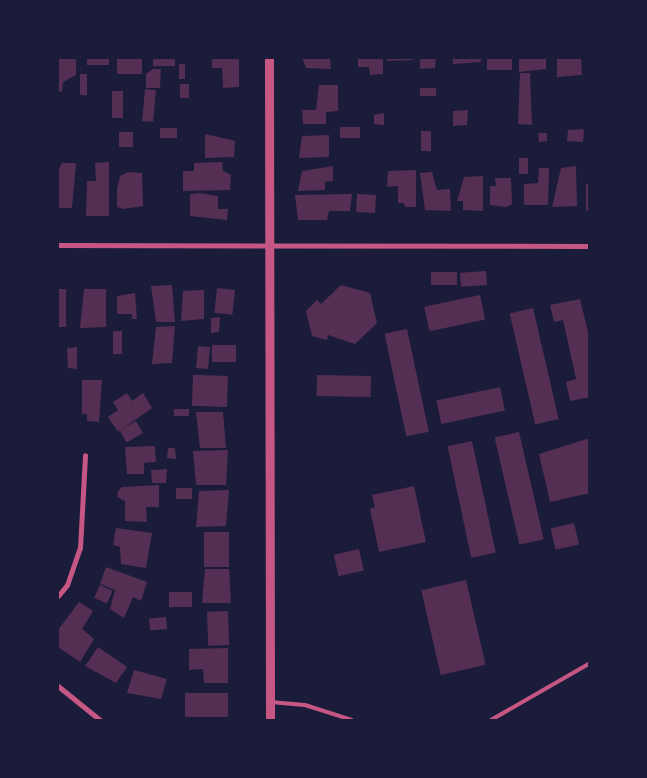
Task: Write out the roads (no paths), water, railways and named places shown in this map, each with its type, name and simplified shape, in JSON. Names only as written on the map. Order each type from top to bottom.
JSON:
[{"type":"street","points":[[269,58],[271,244],[270,720]]},
{"type":"street","points":[[58,245],[590,246]]},
{"type":"street","points":[[58,596],[67,584],[80,548],[85,455]]},
{"type":"street","points":[[58,686],[100,720]]},
{"type":"lane","points":[[491,720],[590,663]]},
{"type":"lane","points":[[270,702],[305,705],[352,720]]}]
